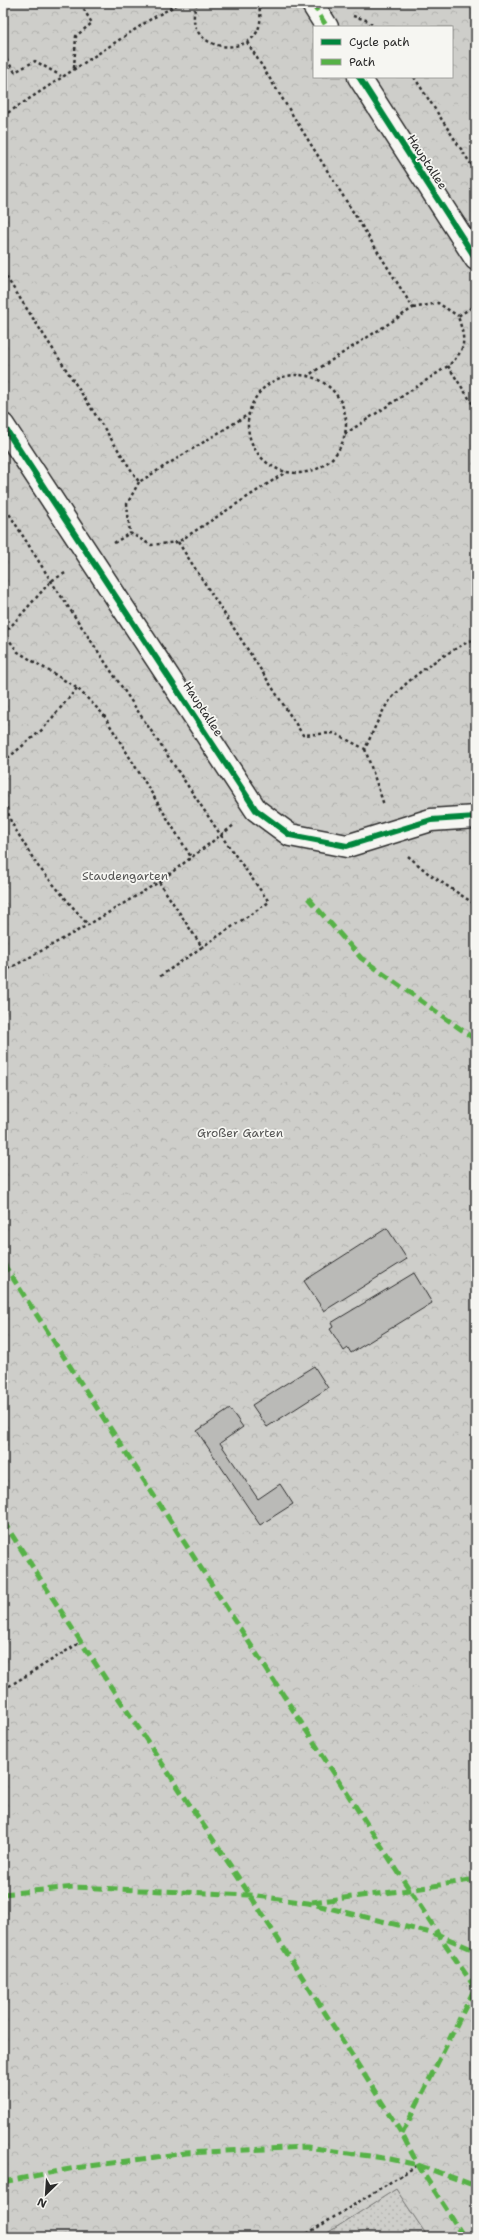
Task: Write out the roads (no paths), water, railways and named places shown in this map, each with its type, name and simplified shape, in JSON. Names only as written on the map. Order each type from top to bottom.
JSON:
[{"type":"street","points":[[312,3],[326,26]]},
{"type":"street","name":"Hauptallee","points":[[360,78],[476,259]]},
{"type":"street","name":"Hauptallee","points":[[3,425],[256,810],[290,835],[347,846],[431,820],[476,817]]},
{"type":"park label","name":"Staudengarten","points":[[125,876]]},
{"type":"park label","name":"Großer Garten","points":[[240,1133]]}]
